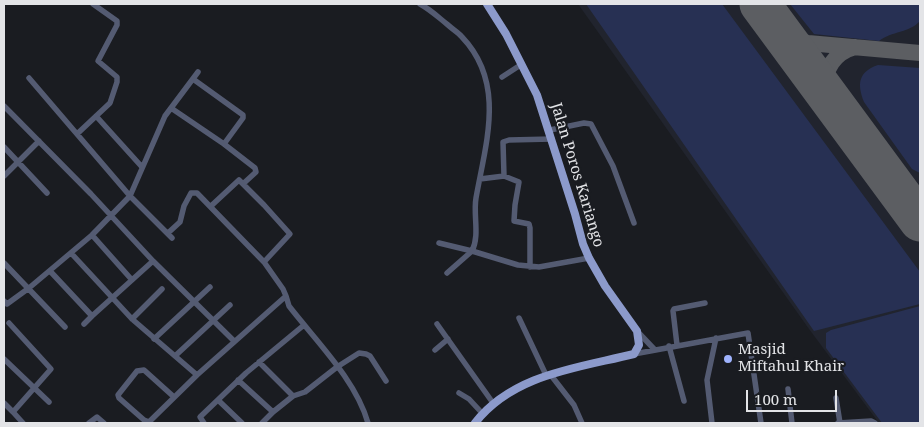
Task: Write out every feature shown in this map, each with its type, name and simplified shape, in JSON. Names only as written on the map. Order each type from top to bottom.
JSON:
[{"type":"main road","name":"Jalan Poros Kariango","points":[[487,4],[506,34],[537,95],[550,130],[583,244],[589,258],[605,286],[637,331]]},
{"type":"main road","points":[[475,423],[493,403],[522,386],[548,374],[634,354],[639,345],[637,331]]},
{"type":"street","points":[[77,134],[110,103],[117,82],[116,77],[98,61],[118,23],[114,18],[93,4]]},
{"type":"street","points":[[420,4],[434,11],[462,37],[477,58],[489,87],[490,108],[475,206],[476,238],[472,251],[446,273]]},
{"type":"street","points":[[502,77],[522,64]]},
{"type":"street","points":[[4,301],[7,304],[50,271],[92,235],[130,196],[165,116],[198,72]]},
{"type":"street","points":[[28,78],[130,196],[170,236],[180,222],[184,206],[191,194],[197,194],[211,206],[264,262],[283,289],[289,306],[337,367],[357,396],[368,423]]},
{"type":"street","points":[[193,79],[243,115],[243,118],[224,144]]},
{"type":"street","points":[[4,106],[153,261],[234,341]]},
{"type":"street","points":[[171,108],[224,144],[256,169],[256,172],[244,183]]},
{"type":"street","points":[[96,116],[142,167]]},
{"type":"street","points":[[550,130],[584,123],[591,124],[613,166],[634,223]]},
{"type":"street","points":[[504,176],[503,142],[509,140],[552,139]]},
{"type":"street","points":[[4,176],[39,141]]},
{"type":"street","points":[[4,147],[47,193]]},
{"type":"street","points":[[480,179],[504,176],[519,182],[514,221],[528,224],[530,228],[530,267]]},
{"type":"street","points":[[211,206],[237,180],[244,183],[290,234],[264,262]]},
{"type":"street","points":[[92,235],[132,280]]},
{"type":"street","points":[[439,243],[484,253],[518,265],[530,267],[546,267],[589,258]]},
{"type":"street","points":[[71,253],[132,319],[197,375]]},
{"type":"street","points":[[84,324],[153,261]]},
{"type":"street","points":[[4,263],[65,327]]},
{"type":"street","points":[[50,271],[92,316]]},
{"type":"street","points":[[154,338],[210,287]]},
{"type":"street","points":[[132,319],[162,290]]},
{"type":"street","points":[[174,398],[144,370],[140,369],[118,396],[148,422],[174,398],[197,375],[234,341],[286,296]]},
{"type":"street","points":[[677,345],[673,310],[705,303]]},
{"type":"street","points":[[175,356],[230,305]]},
{"type":"street","points":[[519,318],[548,374],[574,406],[582,423]]},
{"type":"street","points":[[9,323],[51,369],[13,412]]},
{"type":"street","points":[[437,324],[493,403]]},
{"type":"street","points":[[204,423],[200,417],[258,362],[304,325]]},
{"type":"street","points":[[637,331],[655,350]]},
{"type":"street","points":[[634,354],[668,346],[748,333],[760,423]]},
{"type":"street","points":[[712,423],[708,380],[716,338]]},
{"type":"street","points":[[434,350],[448,339]]},
{"type":"street","points":[[668,346],[684,401]]},
{"type":"street","points":[[262,423],[272,412],[293,396],[305,392],[356,354],[362,352],[370,356],[386,381]]},
{"type":"street","points":[[4,358],[49,402]]},
{"type":"street","points":[[258,362],[293,396]]},
{"type":"street","points":[[238,380],[272,412]]},
{"type":"street","points":[[788,389],[792,423]]},
{"type":"street","points":[[459,393],[469,399],[482,413]]},
{"type":"street","points":[[836,398],[840,423],[871,421],[875,423]]},
{"type":"street","points":[[218,400],[242,423]]},
{"type":"street","points":[[4,403],[23,423]]},
{"type":"street","points":[[89,423],[96,418],[104,423]]},
{"type":"shaded area","points":[[578,4],[920,4],[920,423],[879,423],[809,329]]},
{"type":"shaded area","points":[[586,4],[722,4],[920,272],[920,304],[814,331]]},
{"type":"shaded area","points":[[790,4],[920,4],[920,21],[911,28],[889,35],[879,41],[814,34]]},
{"type":"shaded area","points":[[878,65],[920,68],[920,173],[912,169],[864,102],[860,90],[861,79],[866,71]]},
{"type":"shaded area","points":[[920,306],[920,423],[882,423],[826,348],[826,333],[831,330]]},
{"type":"taxiway","points":[[778,29],[792,39],[808,43],[920,53]]},
{"type":"taxiway","points":[[823,89],[826,75],[832,63],[841,53],[855,47]]},
{"type":"taxiway","points":[[901,195],[920,208]]},
{"type":"runway","points":[[760,4],[920,221]]},
{"type":"place","name":"Masjid Miftahul Khair","points":[[728,359]]}]
